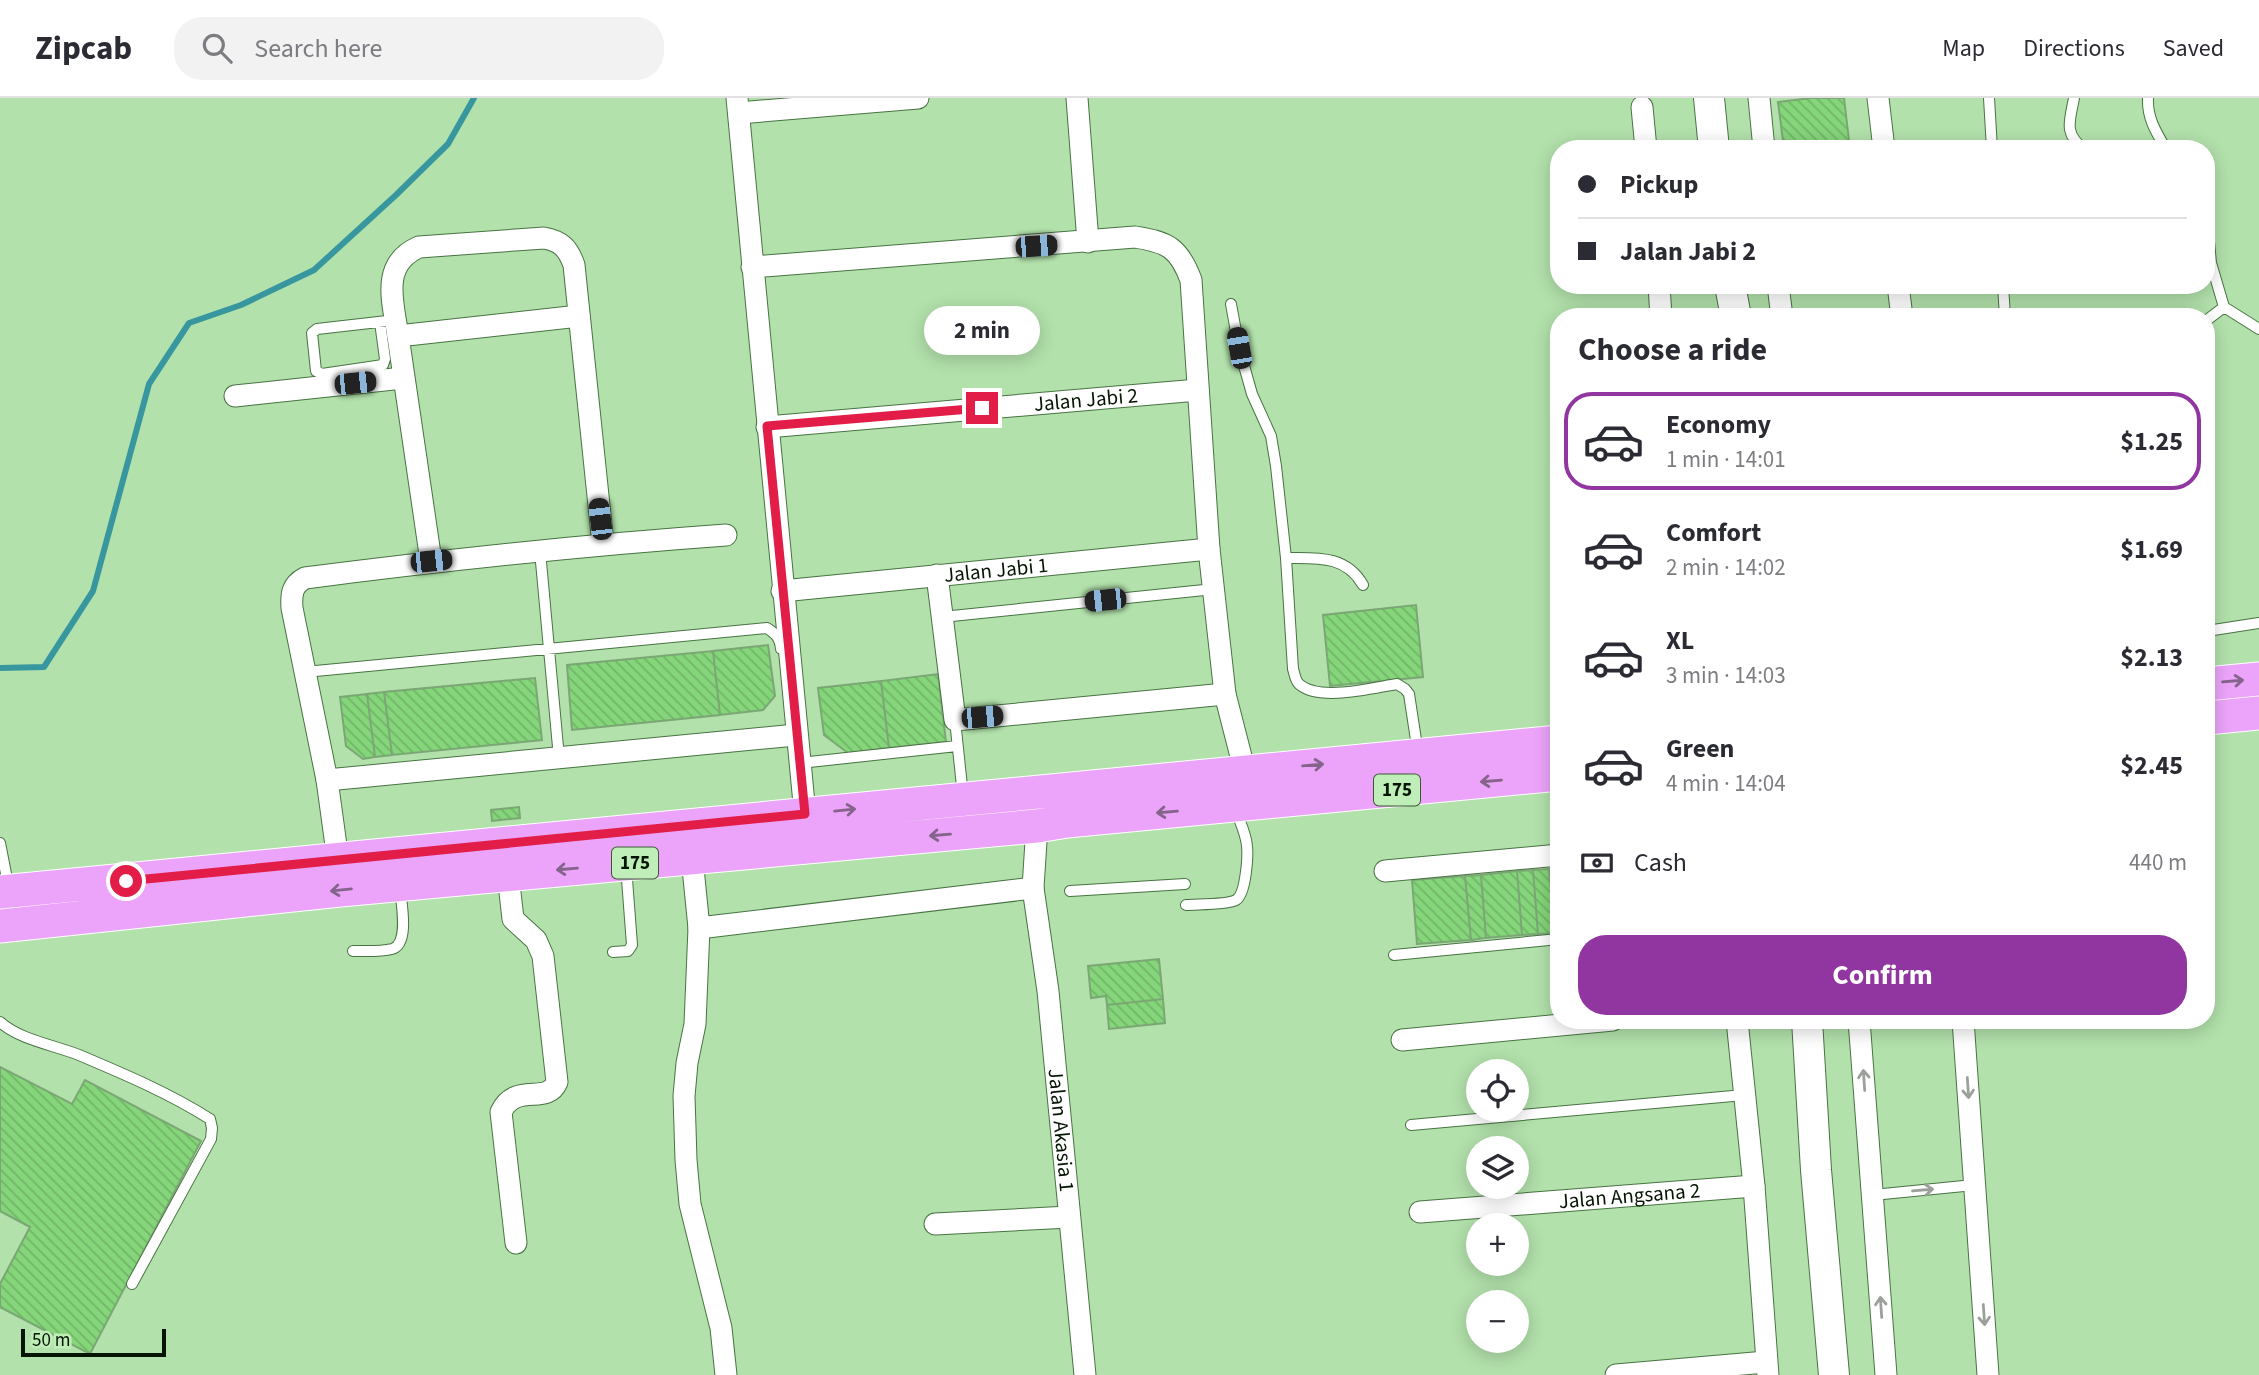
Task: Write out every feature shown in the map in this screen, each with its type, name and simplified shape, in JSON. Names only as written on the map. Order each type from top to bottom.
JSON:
[{"type":"highway","points":[[2215,683],[2259,679]]},
{"type":"highway","points":[[2215,717],[2259,713]]},
{"type":"highway","name":"175","points":[[5,892],[1550,743]]},
{"type":"highway","name":"175","points":[[0,926],[508,874],[1037,826],[1550,775]]},
{"type":"main road","points":[[1709,98],[1713,140]]},
{"type":"main road","points":[[1798,1029],[1816,1170]]},
{"type":"main road","points":[[1808,1029],[1816,1170],[1834,1375]]},
{"type":"street","points":[[805,814],[800,763],[792,735],[782,591],[738,106],[918,98]]},
{"type":"street","points":[[1077,98],[1088,242]]},
{"type":"street","points":[[1709,98],[1716,98]]},
{"type":"street","points":[[1759,98],[1763,140]]},
{"type":"street","points":[[1878,98],[1883,140]]},
{"type":"street","points":[[1642,107],[1645,140]]},
{"type":"street","points":[[752,267],[1135,237],[1158,240],[1172,248],[1184,260],[1191,280],[1209,549],[1225,694],[1245,772]]},
{"type":"street","points":[[431,561],[403,378],[391,326],[393,275],[398,262],[407,252],[419,247],[544,238],[556,240],[570,254],[603,544]]},
{"type":"street","points":[[391,326],[579,316]]},
{"type":"street","points":[[236,396],[403,378]]},
{"type":"street","name":"Jalan Jabi 2","points":[[767,426],[1198,390]]},
{"type":"street","points":[[338,860],[327,780],[292,608],[293,589],[297,582],[305,578],[431,561],[726,535]]},
{"type":"street","name":"Jalan Jabi 1","points":[[782,591],[1209,549]]},
{"type":"street","points":[[937,575],[955,720],[1225,694]]},
{"type":"street","points":[[327,780],[792,735]]},
{"type":"street","name":"Jalan Akasia 1","points":[[1037,826],[1033,888],[1048,991],[1085,1375]]},
{"type":"street","points":[[692,858],[699,928],[695,1024],[684,1096],[687,1171],[690,1204],[721,1328],[726,1375]]},
{"type":"street","points":[[1385,871],[1550,860]]},
{"type":"street","points":[[508,874],[513,919],[536,940],[543,956],[557,1082],[553,1089],[545,1093],[516,1096],[501,1112],[516,1243]]},
{"type":"street","points":[[699,928],[1033,888]]},
{"type":"street","points":[[1402,1040],[1550,1025]]},
{"type":"street","points":[[1616,1375],[1767,1368],[1754,1186],[1738,1029]]},
{"type":"street","points":[[1860,1029],[1886,1375]]},
{"type":"street","points":[[1964,1029],[1989,1375]]},
{"type":"street","name":"Jalan Angsana 2","points":[[1420,1212],[1754,1186]]},
{"type":"street","points":[[934,1224],[1069,1217]]},
{"type":"lane","points":[[1989,98],[1991,140]]},
{"type":"lane","points":[[2073,140],[2069,128],[2074,98]]},
{"type":"lane","points":[[2148,98],[2147,110],[2161,140]]},
{"type":"lane","points":[[2215,277],[2224,307],[2259,329]]},
{"type":"lane","points":[[1231,304],[1249,383],[1271,436],[1286,558],[1293,669],[1297,682],[1306,689],[1320,693],[1397,684],[1405,688],[1409,694],[1418,755]]},
{"type":"lane","points":[[2215,314],[2224,307]]},
{"type":"lane","points":[[391,326],[383,365],[322,374],[316,371],[314,331],[391,326]]},
{"type":"lane","points":[[540,551],[559,758]]},
{"type":"lane","points":[[1286,558],[1334,560],[1346,565],[1358,575],[1363,585]]},
{"type":"lane","points":[[942,617],[1214,589]]},
{"type":"lane","points":[[2215,630],[2259,623]]},
{"type":"lane","points":[[305,672],[767,628],[780,641],[792,735]]},
{"type":"lane","points":[[955,720],[963,799]]},
{"type":"lane","points":[[800,763],[957,746]]},
{"type":"lane","points":[[1186,905],[1228,902],[1237,900],[1240,895],[1247,846],[1235,805]]},
{"type":"lane","points":[[0,843],[5,892]]},
{"type":"lane","points":[[612,952],[628,951],[632,945],[626,863]]},
{"type":"lane","points":[[1070,891],[1185,884]]},
{"type":"lane","points":[[353,951],[393,949],[400,943],[403,933],[400,885]]},
{"type":"lane","points":[[1394,955],[1550,940]]},
{"type":"lane","points":[[0,1021],[17,1032],[141,1082],[210,1119],[211,1139],[132,1283]]},
{"type":"lane","points":[[1411,1125],[1744,1095]]},
{"type":"lane","points":[[1873,1195],[1974,1185]]},
{"type":"building","points":[[1844,98],[1849,140],[1783,140],[1778,102]]},
{"type":"building","points":[[1416,605],[1423,677],[1330,686],[1323,615]]},
{"type":"building","points":[[768,645],[775,696],[763,710],[720,715],[713,651]]},
{"type":"building","points":[[713,651],[720,715],[572,730],[567,665]]},
{"type":"building","points":[[938,674],[946,742],[889,748],[881,681]]},
{"type":"building","points":[[535,678],[542,740],[392,755],[384,692]]},
{"type":"building","points":[[881,681],[889,748],[848,753],[824,735],[818,688]]},
{"type":"building","points":[[384,692],[392,755],[375,757],[367,694]]},
{"type":"building","points":[[367,694],[375,757],[363,759],[346,746],[340,697]]},
{"type":"building","points":[[519,807],[520,818],[492,821],[491,810]]},
{"type":"building","points":[[1549,869],[1550,933],[1538,934],[1533,870]]},
{"type":"building","points":[[1533,870],[1538,934],[1522,935],[1517,871]]},
{"type":"building","points":[[1517,871],[1522,935],[1486,938],[1481,875]]},
{"type":"building","points":[[1481,875],[1486,938],[1471,940],[1465,876]]},
{"type":"building","points":[[1465,876],[1471,940],[1417,944],[1412,880]]},
{"type":"building","points":[[1159,959],[1163,999],[1107,1005],[1106,996],[1091,998],[1088,966]]},
{"type":"building","points":[[1163,999],[1165,1023],[1109,1029],[1107,1005]]},
{"type":"building","points":[[0,1067],[72,1104],[85,1080],[201,1141],[90,1354],[0,1307],[0,1284],[30,1227],[0,1211]]},
{"type":"waterway","points":[[0,668],[44,667],[93,591],[149,384],[189,323],[241,305],[314,270],[448,144],[474,98]]},
{"type":"route","points":[[126,881],[805,814],[767,426],[982,408]]}]
